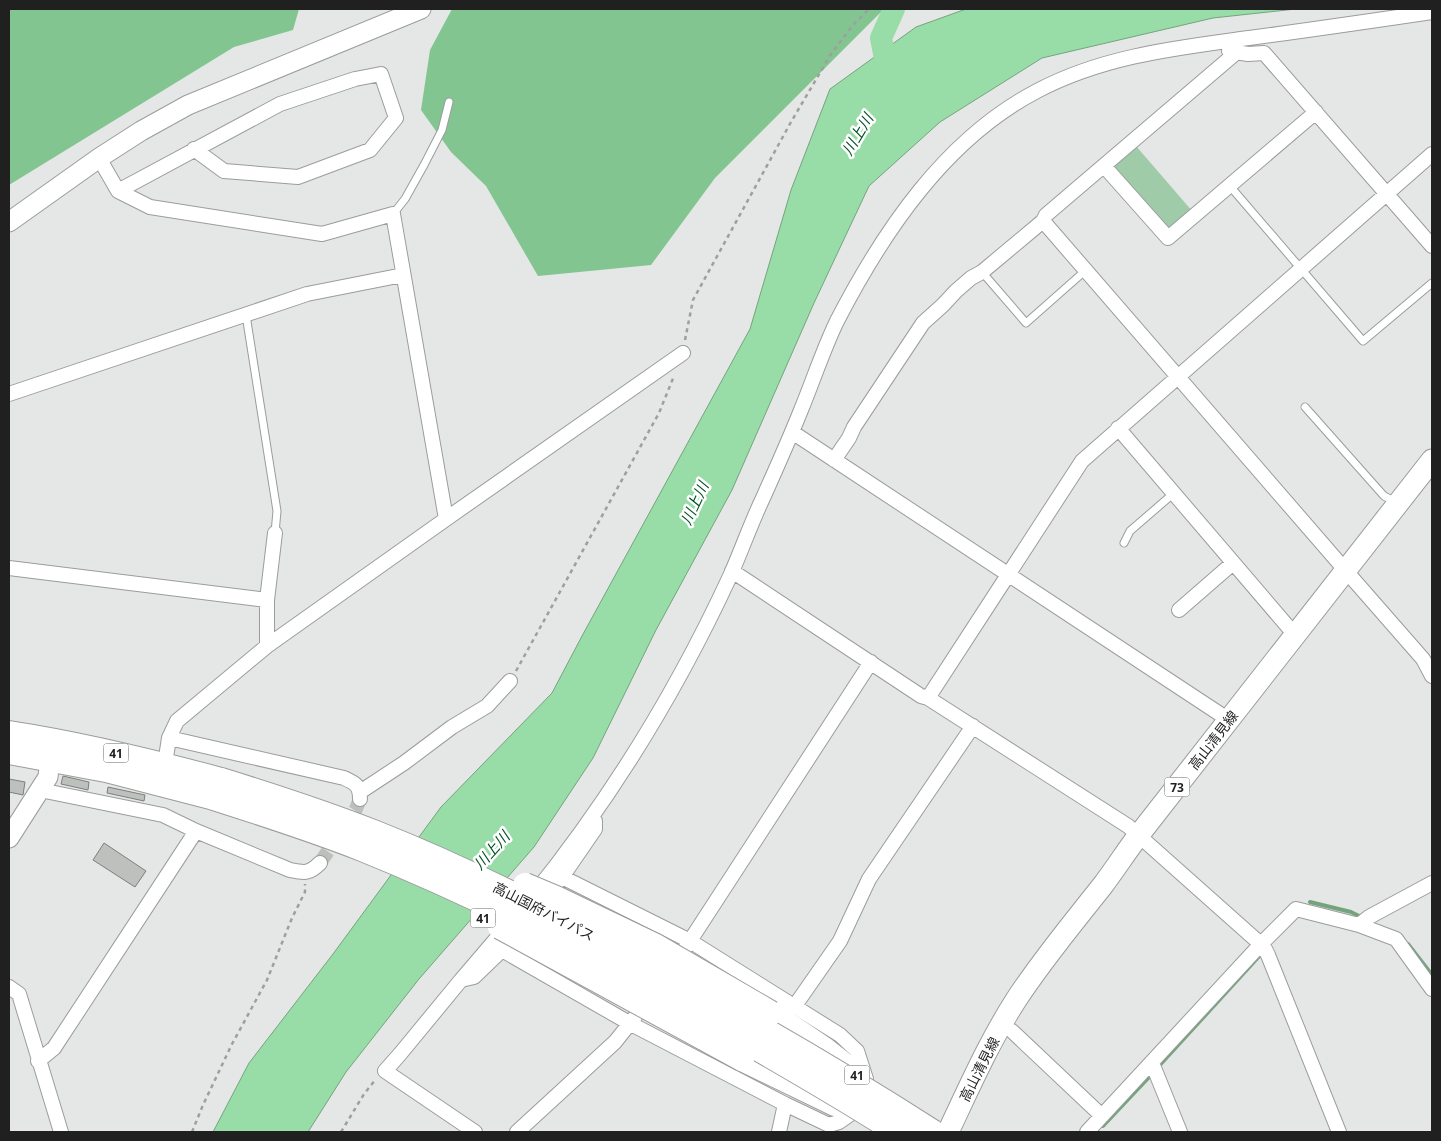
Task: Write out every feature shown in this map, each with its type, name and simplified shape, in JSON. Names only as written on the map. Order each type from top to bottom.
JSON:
[{"type":"highway","name":"高山国府バイパス","points":[[9,733],[51,739],[165,764],[217,789],[312,830],[543,920],[665,974],[789,1044],[933,1132]]},
{"type":"highway","name":"高山国府バイパス","points":[[9,752],[217,789],[280,798],[377,834],[478,878],[607,964],[782,1062],[898,1132]]},
{"type":"highway","name":"41","points":[[217,789],[321,840],[416,883],[742,1059],[852,1112],[884,1132]]},
{"type":"highway","name":"41","points":[[377,834],[492,872],[556,898],[656,946],[772,1013],[866,1082],[946,1132]]},
{"type":"main road","name":"高山清見線","points":[[946,1132],[977,1070],[1015,1002],[1044,959],[1294,635],[1432,460]]},
{"type":"street","points":[[9,222],[99,158],[141,131],[188,105],[421,9]]},
{"type":"street","points":[[475,1132],[384,1070],[400,1054],[551,873],[593,816],[632,758],[685,666],[732,571],[792,432],[836,323],[859,281],[882,245],[915,197],[935,173],[957,150],[1013,105],[1037,91],[1070,76],[1112,61],[1159,51],[1432,12]]},
{"type":"street","points":[[1201,45],[1212,49],[1248,54],[1264,53],[1432,246]]},
{"type":"street","points":[[834,460],[923,323],[971,278],[982,272],[1043,221],[1046,215],[1237,52]]},
{"type":"street","points":[[118,191],[194,149],[280,104],[355,79],[380,74],[396,118],[370,150],[298,177],[224,171],[194,149]]},
{"type":"street","points":[[1104,166],[1168,238],[1316,112]]},
{"type":"street","points":[[928,698],[1082,461],[1432,154]]},
{"type":"street","points":[[99,158],[118,191],[150,207],[322,234],[393,214],[446,518]]},
{"type":"street","points":[[1043,221],[1346,571],[1428,656],[1432,676]]},
{"type":"street","points":[[9,394],[307,294],[403,275]]},
{"type":"street","points":[[165,764],[169,738],[177,721],[267,646],[446,518],[683,353]]},
{"type":"street","points":[[1118,428],[1294,635]]},
{"type":"street","points":[[792,432],[1229,720]]},
{"type":"street","points":[[267,646],[268,600],[275,533]]},
{"type":"street","points":[[1179,610],[1233,563]]},
{"type":"street","points":[[9,568],[268,600]]},
{"type":"street","points":[[732,571],[921,696],[928,698],[973,726],[1120,821],[1264,949],[1339,1132]]},
{"type":"street","points":[[517,1132],[615,1042],[631,1024],[690,941],[871,662]]},
{"type":"street","points":[[169,738],[344,778],[355,784],[360,795],[452,727],[487,706],[510,681]]},
{"type":"street","points":[[794,1006],[840,940],[869,879],[973,726]]},
{"type":"street","points":[[9,838],[48,777],[50,759]]},
{"type":"street","points":[[40,790],[163,815],[196,831],[290,870],[305,872],[314,869],[320,863]]},
{"type":"street","points":[[461,980],[474,977],[502,950],[562,877],[595,829],[596,823],[593,816]]},
{"type":"street","points":[[38,1061],[54,1048],[196,831]]},
{"type":"street","points":[[562,877],[690,941],[840,1035],[857,1051],[866,1082]]},
{"type":"street","points":[[1363,921],[1432,882]]},
{"type":"street","points":[[1087,1132],[1154,1068],[1264,949],[1296,909],[1363,921],[1396,939],[1432,989]]},
{"type":"street","points":[[502,950],[631,1024],[829,1125],[839,1122],[852,1112]]},
{"type":"street","points":[[9,987],[19,994],[61,1132]]},
{"type":"street","points":[[1012,1031],[1102,1116]]},
{"type":"street","points":[[1154,1068],[1180,1132]]},
{"type":"street","points":[[780,1132],[785,1104]]},
{"type":"lane","points":[[393,214],[404,199],[433,148],[442,130],[450,102]]},
{"type":"lane","points":[[1229,185],[1363,340],[1432,283]]},
{"type":"lane","points":[[982,272],[1026,323],[1086,270]]},
{"type":"lane","points":[[246,315],[278,511],[275,533]]},
{"type":"lane","points":[[1305,407],[1384,496],[1398,504]]},
{"type":"lane","points":[[1124,544],[1130,531],[1174,493]]},
{"type":"path","points":[[510,681],[659,413],[683,353],[693,300],[791,122],[831,54],[853,25],[869,9]]},
{"type":"path","points":[[192,1132],[228,1052],[267,980],[292,918],[305,892],[305,872]]},
{"type":"path","points":[[341,1132],[364,1094],[384,1070]]},
{"type":"shaded area","points":[[9,9],[299,9],[293,30],[234,47],[9,185]]},
{"type":"shaded area","points":[[452,9],[884,9],[715,178],[651,265],[538,276],[486,186],[451,152],[421,110],[430,50]]},
{"type":"shaded area","points":[[1136,146],[1193,212],[1173,228],[1164,228],[1115,171],[1114,164]]},
{"type":"water","name":"川上川","points":[[966,9],[1296,9],[1213,18],[1042,58],[940,122],[869,186],[814,303],[732,490],[656,630],[593,758],[534,847],[419,979],[346,1072],[308,1132],[213,1132],[249,1063],[333,954],[441,807],[552,693],[750,329],[791,190],[830,89],[916,27]]},
{"type":"building","points":[[63,776],[89,782],[88,790],[61,784]]},
{"type":"building","points":[[9,779],[25,782],[23,795],[9,792]]},
{"type":"building","points":[[108,787],[145,795],[144,801],[107,793]]},
{"type":"building","points":[[104,843],[146,871],[135,887],[93,860]]},
{"type":"waterway","points":[[884,82],[886,64],[881,38],[894,9]]},
{"type":"waterway","points":[[1310,902],[1351,912],[1363,918]]},
{"type":"waterway","points":[[1408,944],[1432,975]]},
{"type":"waterway","points":[[1158,1067],[1263,952]]},
{"type":"waterway","points":[[1103,1126],[1152,1074]]},
{"type":"tunnel","points":[[320,863],[356,809],[360,799]]}]
